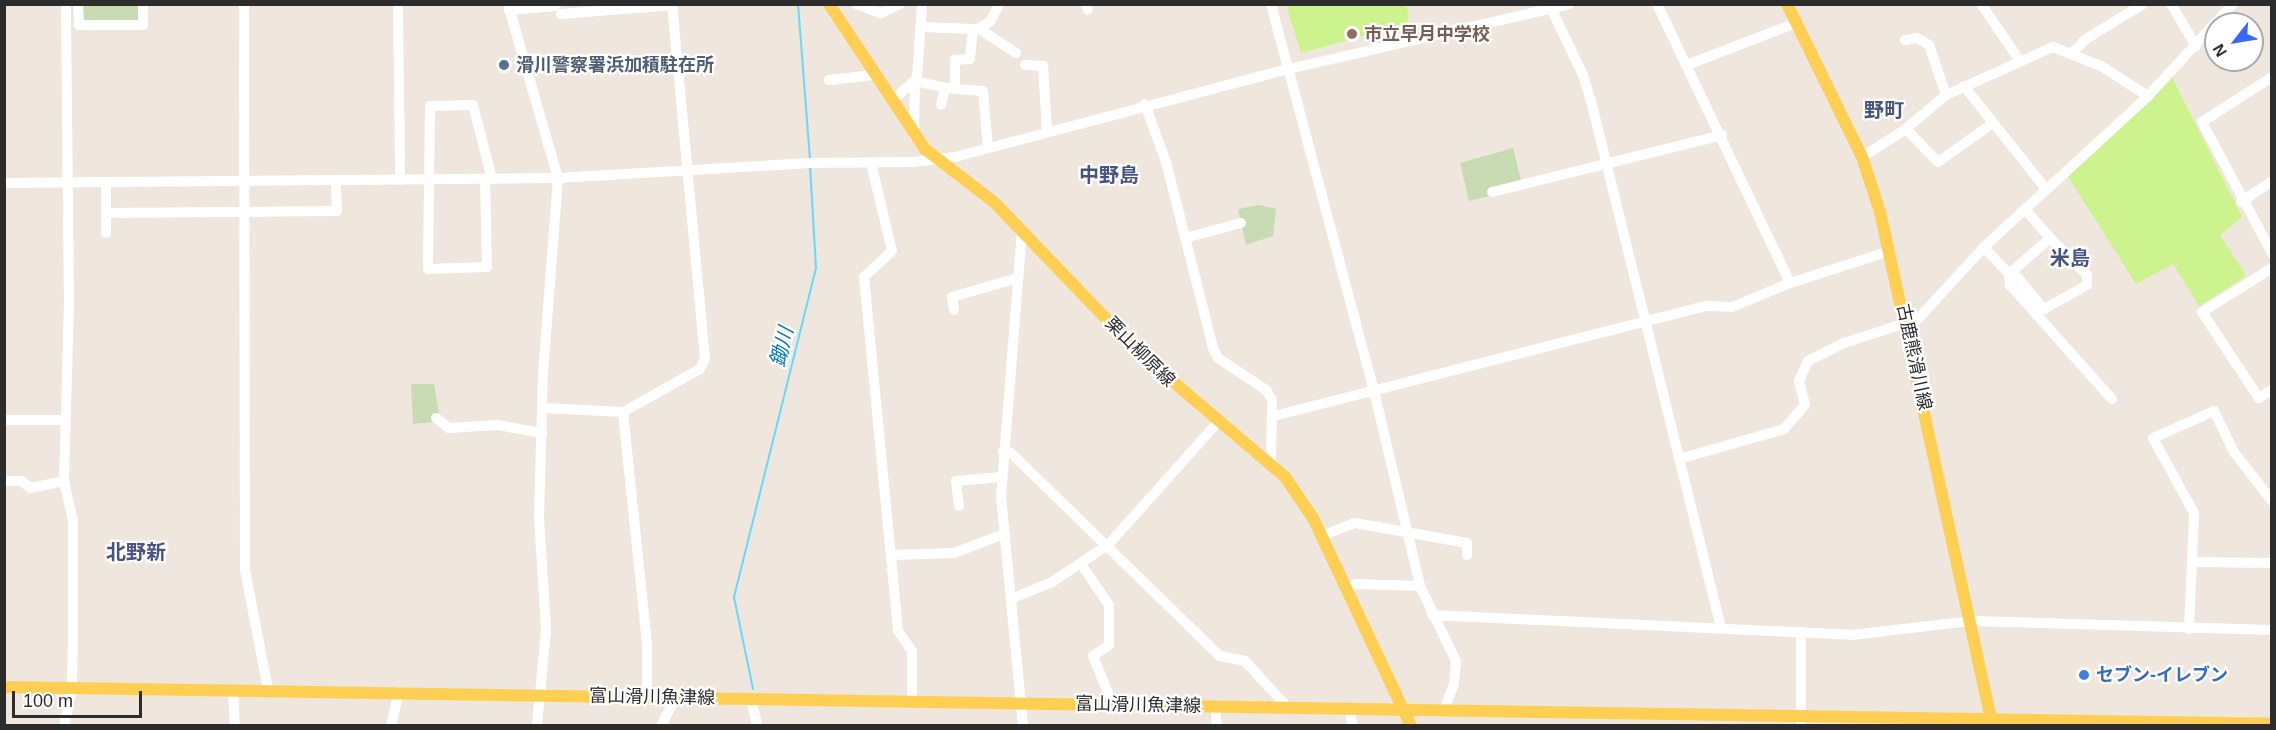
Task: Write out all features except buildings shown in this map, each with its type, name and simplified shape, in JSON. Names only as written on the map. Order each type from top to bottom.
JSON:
[{"type":"main road","name":"栗山柳原線","points":[[829,4],[914,136],[937,159],[975,185],[1022,230],[1137,351],[1218,422],[1271,463],[1301,498],[1322,536],[1411,726]]},
{"type":"main road","name":"古鹿熊滑川線","points":[[1787,4],[1862,157],[1890,251],[1972,621],[1992,722]]},
{"type":"main road","name":"富山滑川魚津線","points":[[4,687],[234,691],[268,689],[1444,710],[1801,721],[2270,724]]},
{"type":"street","points":[[64,726],[72,688],[73,521],[64,481],[68,184],[66,4]]},
{"type":"street","points":[[78,4],[79,25],[143,25],[143,4]]},
{"type":"street","points":[[244,4],[245,570],[268,689]]},
{"type":"street","points":[[398,4],[400,180]]},
{"type":"street","points":[[856,4],[881,13],[900,4]]},
{"type":"street","points":[[914,136],[915,81],[922,4]]},
{"type":"street","points":[[941,105],[950,88],[955,60],[970,59],[977,30],[999,4]]},
{"type":"street","points":[[1271,4],[1374,391],[1420,586],[1456,661],[1454,684],[1444,710]]},
{"type":"street","points":[[4,183],[558,178],[937,159],[988,148],[1289,69],[1549,6],[1570,4]]},
{"type":"street","points":[[1657,4],[1722,135],[1790,283]]},
{"type":"street","points":[[1981,4],[2020,61]]},
{"type":"street","points":[[2073,52],[2086,39],[2143,4]]},
{"type":"street","points":[[2171,4],[2196,46]]},
{"type":"street","points":[[1679,459],[1776,434],[1805,405],[1798,381],[1808,361],[1844,343],[1918,319],[1984,247],[2148,96],[2233,4]]},
{"type":"street","points":[[537,726],[538,695],[546,630],[539,518],[542,433],[543,408],[558,178],[509,7],[559,10],[672,5],[705,360],[700,369],[623,412],[543,408]]},
{"type":"street","points":[[1549,6],[1583,75],[1720,628]]},
{"type":"street","points":[[1687,65],[1796,23]]},
{"type":"street","points":[[921,27],[977,30],[1016,53]]},
{"type":"street","points":[[1905,40],[1917,38],[1929,45],[1947,95]]},
{"type":"street","points":[[1862,157],[1906,129],[1947,95],[2054,47],[2073,52],[2148,96]]},
{"type":"street","points":[[1025,65],[1043,66],[1047,132]]},
{"type":"street","points":[[829,80],[874,75]]},
{"type":"street","points":[[2271,77],[2202,122],[2241,201],[2271,253]]},
{"type":"street","points":[[915,81],[950,88],[983,90],[988,148]]},
{"type":"street","points":[[891,101],[915,81]]},
{"type":"street","points":[[1964,86],[2046,189]]},
{"type":"street","points":[[473,105],[489,179],[487,267],[428,269],[430,106],[473,105]]},
{"type":"street","points":[[1146,105],[1185,238],[1213,348],[1218,358],[1266,390],[1274,416],[1271,463]]},
{"type":"street","points":[[1906,129],[1938,162],[1993,123]]},
{"type":"street","points":[[1492,192],[1722,135]]},
{"type":"street","points":[[871,163],[892,251],[864,277],[898,632],[912,651],[912,701]]},
{"type":"street","points":[[106,213],[336,211],[336,181]]},
{"type":"street","points":[[2241,201],[2271,181]]},
{"type":"street","points":[[106,183],[106,233]]},
{"type":"street","points":[[1984,247],[2044,309],[2087,285],[2087,275],[2025,209]]},
{"type":"street","points":[[1185,238],[1241,223]]},
{"type":"street","points":[[1022,230],[1002,477],[1005,534],[1023,726]]},
{"type":"street","points":[[2010,273],[2050,238]]},
{"type":"street","points":[[1274,416],[1707,306],[1732,307],[1790,283],[1890,251]]},
{"type":"street","points":[[2271,268],[2202,312],[2259,398],[2271,390]]},
{"type":"street","points":[[2010,273],[2025,302],[2112,399]]},
{"type":"street","points":[[954,310],[952,297],[1018,278]]},
{"type":"street","points":[[2189,629],[2194,513],[2153,438],[2214,411],[2234,452],[2271,501]]},
{"type":"street","points":[[623,412],[647,646],[647,697]]},
{"type":"street","points":[[436,418],[449,428],[498,425],[542,433]]},
{"type":"street","points":[[4,420],[65,420]]},
{"type":"street","points":[[1011,599],[1081,564],[1107,545],[1218,422]]},
{"type":"street","points":[[1003,451],[1107,545],[1220,656],[1245,661],[1288,708]]},
{"type":"street","points":[[959,506],[956,480],[1002,477]]},
{"type":"street","points":[[4,481],[21,481],[31,488],[64,481]]},
{"type":"street","points":[[1322,536],[1355,523],[1409,535],[1467,543],[1467,555]]},
{"type":"street","points":[[892,555],[954,553],[1005,534]]},
{"type":"street","points":[[2193,562],[2271,563]]},
{"type":"street","points":[[1081,564],[1109,605],[1109,645],[1093,656],[1113,705]]},
{"type":"street","points":[[1347,588],[1356,584],[1420,586]]},
{"type":"street","points":[[1432,615],[1852,635],[1972,621],[2271,630]]},
{"type":"street","points":[[1801,632],[1801,721]]},
{"type":"street","points":[[234,691],[235,726]]},
{"type":"street","points":[[391,726],[399,692]]},
{"type":"street","points":[[661,726],[675,698]]},
{"type":"street","points":[[751,699],[757,726]]},
{"type":"street","points":[[1215,707],[1217,726]]},
{"type":"street","points":[[1350,709],[1352,726]]},
{"type":"green space","points":[[76,5],[147,5],[147,28],[77,28]]},
{"type":"green space","points":[[1286,5],[1406,5],[1409,16],[1407,24],[1301,53]]},
{"type":"green space","points":[[2172,77],[2242,217],[2220,235],[2246,276],[2199,306],[2173,264],[2136,284],[2067,175]]},
{"type":"green space","points":[[1513,148],[1523,188],[1469,201],[1460,163]]},
{"type":"green space","points":[[1259,205],[1276,209],[1273,236],[1246,245],[1238,209]]},
{"type":"green space","points":[[411,384],[434,384],[439,414],[435,422],[413,424]]},
{"type":"waterway","name":"鋤川","points":[[798,4],[810,160]]},
{"type":"waterway","name":"鋤川","points":[[753,689],[734,597],[816,267],[810,166]]},
{"type":"place","name":"市立早月中学校","points":[[1352,34]]},
{"type":"place","name":"滑川警察署浜加積駐在所","points":[[504,65]]},
{"type":"place","name":"セブン-イレブン","points":[[2084,675]]},
{"type":"district","name":"野町","points":[[1884,110]]},
{"type":"district","name":"中野島","points":[[1109,175]]},
{"type":"district","name":"米島","points":[[2070,258]]},
{"type":"district","name":"北野新","points":[[136,552]]}]
